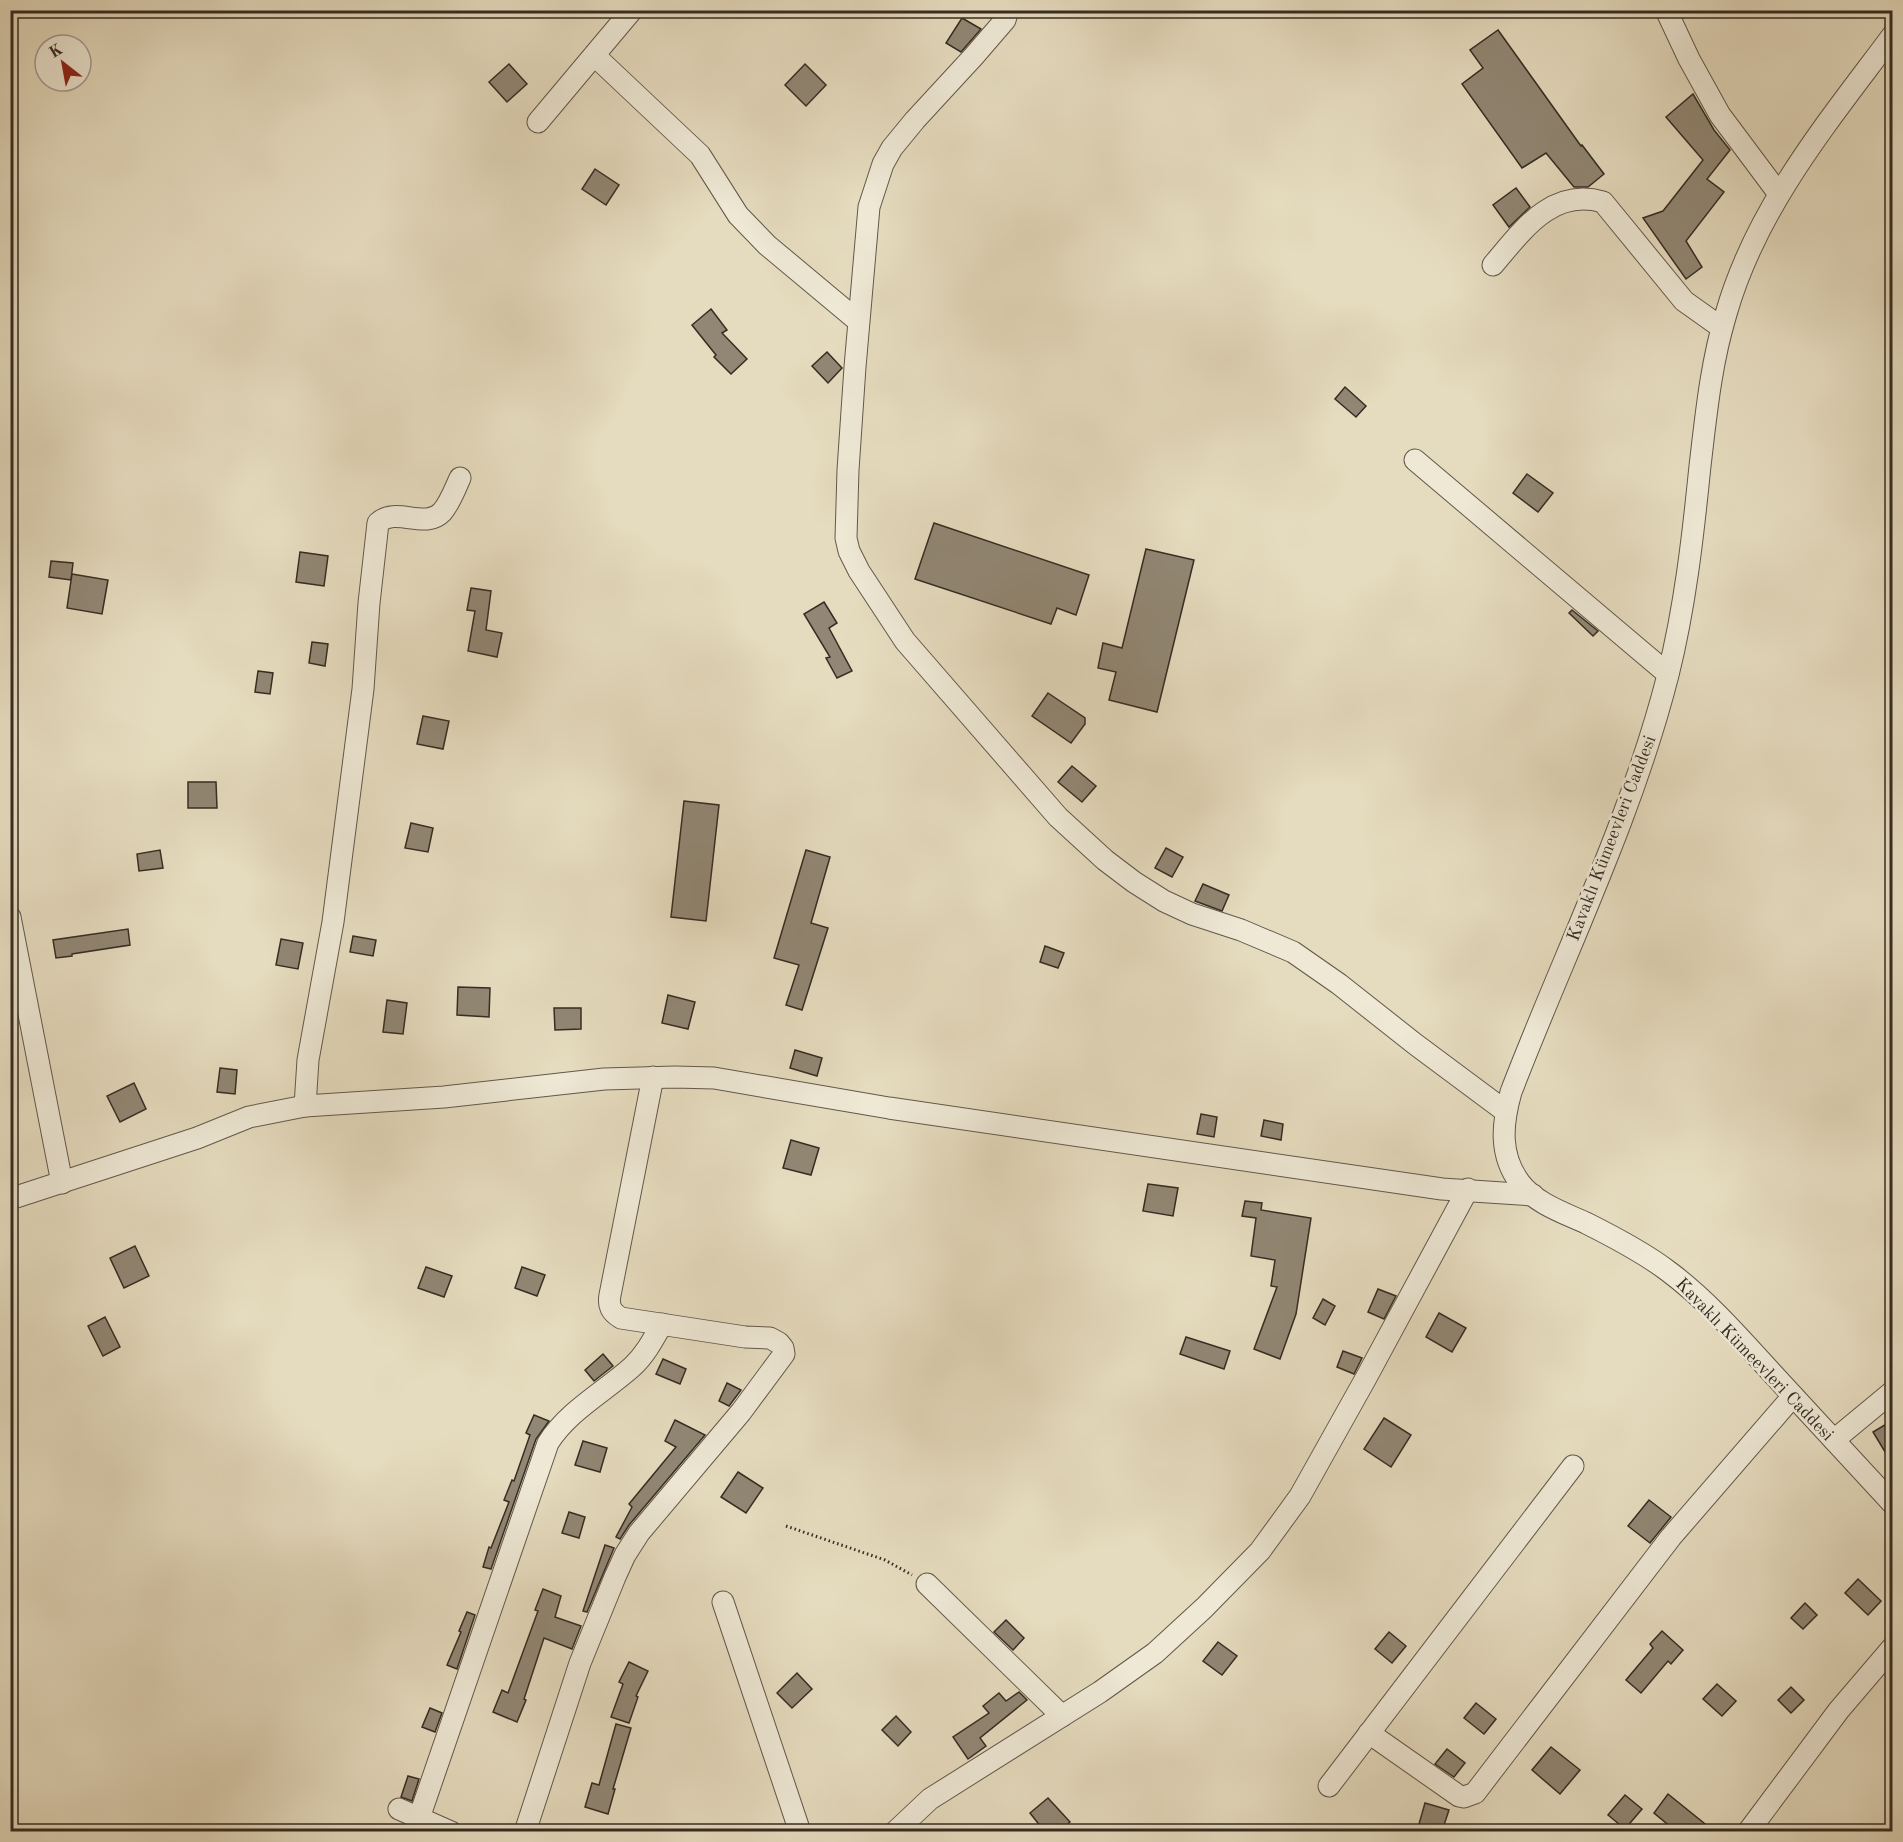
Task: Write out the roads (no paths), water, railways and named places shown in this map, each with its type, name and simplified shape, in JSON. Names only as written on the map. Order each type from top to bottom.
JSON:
[{"type":"street","points":[[538,122],[632,10]]},
{"type":"street","points":[[1008,10],[1005,20],[974,57],[892,148],[883,164],[869,207],[858,321],[848,470],[846,538],[849,551],[859,571],[905,641],[1058,817],[1105,860],[1164,901],[1293,952],[1339,984],[1505,1111]]},
{"type":"street","points":[[1666,10],[1689,60],[1720,115],[1779,194]]},
{"type":"street","name":"Kavaklı Kümeevleri Caddesi","points":[[1893,36],[1818,136],[1779,194],[1739,276],[1722,328],[1712,378],[1683,600],[1668,674],[1626,809],[1518,1072],[1505,1111],[1503,1133],[1511,1169],[1522,1185],[1533,1195],[1628,1245],[1669,1271],[1720,1319],[1893,1503]]},
{"type":"street","points":[[595,56],[700,155],[738,215],[767,245],[858,321]]},
{"type":"street","points":[[1493,265],[1533,219],[1547,209],[1580,199],[1594,199],[1603,202],[1684,301],[1722,328]]},
{"type":"street","points":[[1415,460],[1668,674]]},
{"type":"street","points":[[305,1106],[308,1060],[333,922],[360,712],[378,523],[382,519],[393,516],[421,519],[437,516],[443,511],[460,478]]},
{"type":"street","points":[[10,917],[62,1183]]},
{"type":"street","points":[[525,1832],[580,1663],[625,1555],[639,1533],[741,1412],[784,1354],[779,1343],[770,1338],[745,1337],[621,1318],[614,1314],[609,1303],[653,1077]]},
{"type":"street","points":[[10,1199],[197,1138],[249,1117],[305,1106],[444,1097],[604,1079],[653,1077],[714,1078],[889,1108],[1442,1189],[1533,1195]]},
{"type":"street","points":[[895,1832],[930,1799],[1100,1692],[1155,1653],[1237,1576],[1273,1535],[1300,1496],[1468,1190]]},
{"type":"street","points":[[418,1818],[548,1443],[567,1419],[636,1363],[650,1346],[662,1324]]},
{"type":"street","points":[[1834,1440],[1893,1392]]},
{"type":"street","points":[[1369,1733],[1459,1796],[1464,1797],[1475,1793],[1671,1537],[1793,1396]]},
{"type":"street","points":[[1329,1786],[1573,1466]]},
{"type":"street","points":[[927,1584],[1062,1716]]},
{"type":"street","points":[[723,1602],[800,1832]]},
{"type":"street","points":[[1748,1832],[1839,1710],[1893,1648]]},
{"type":"street","points":[[399,1809],[451,1832]]}]
